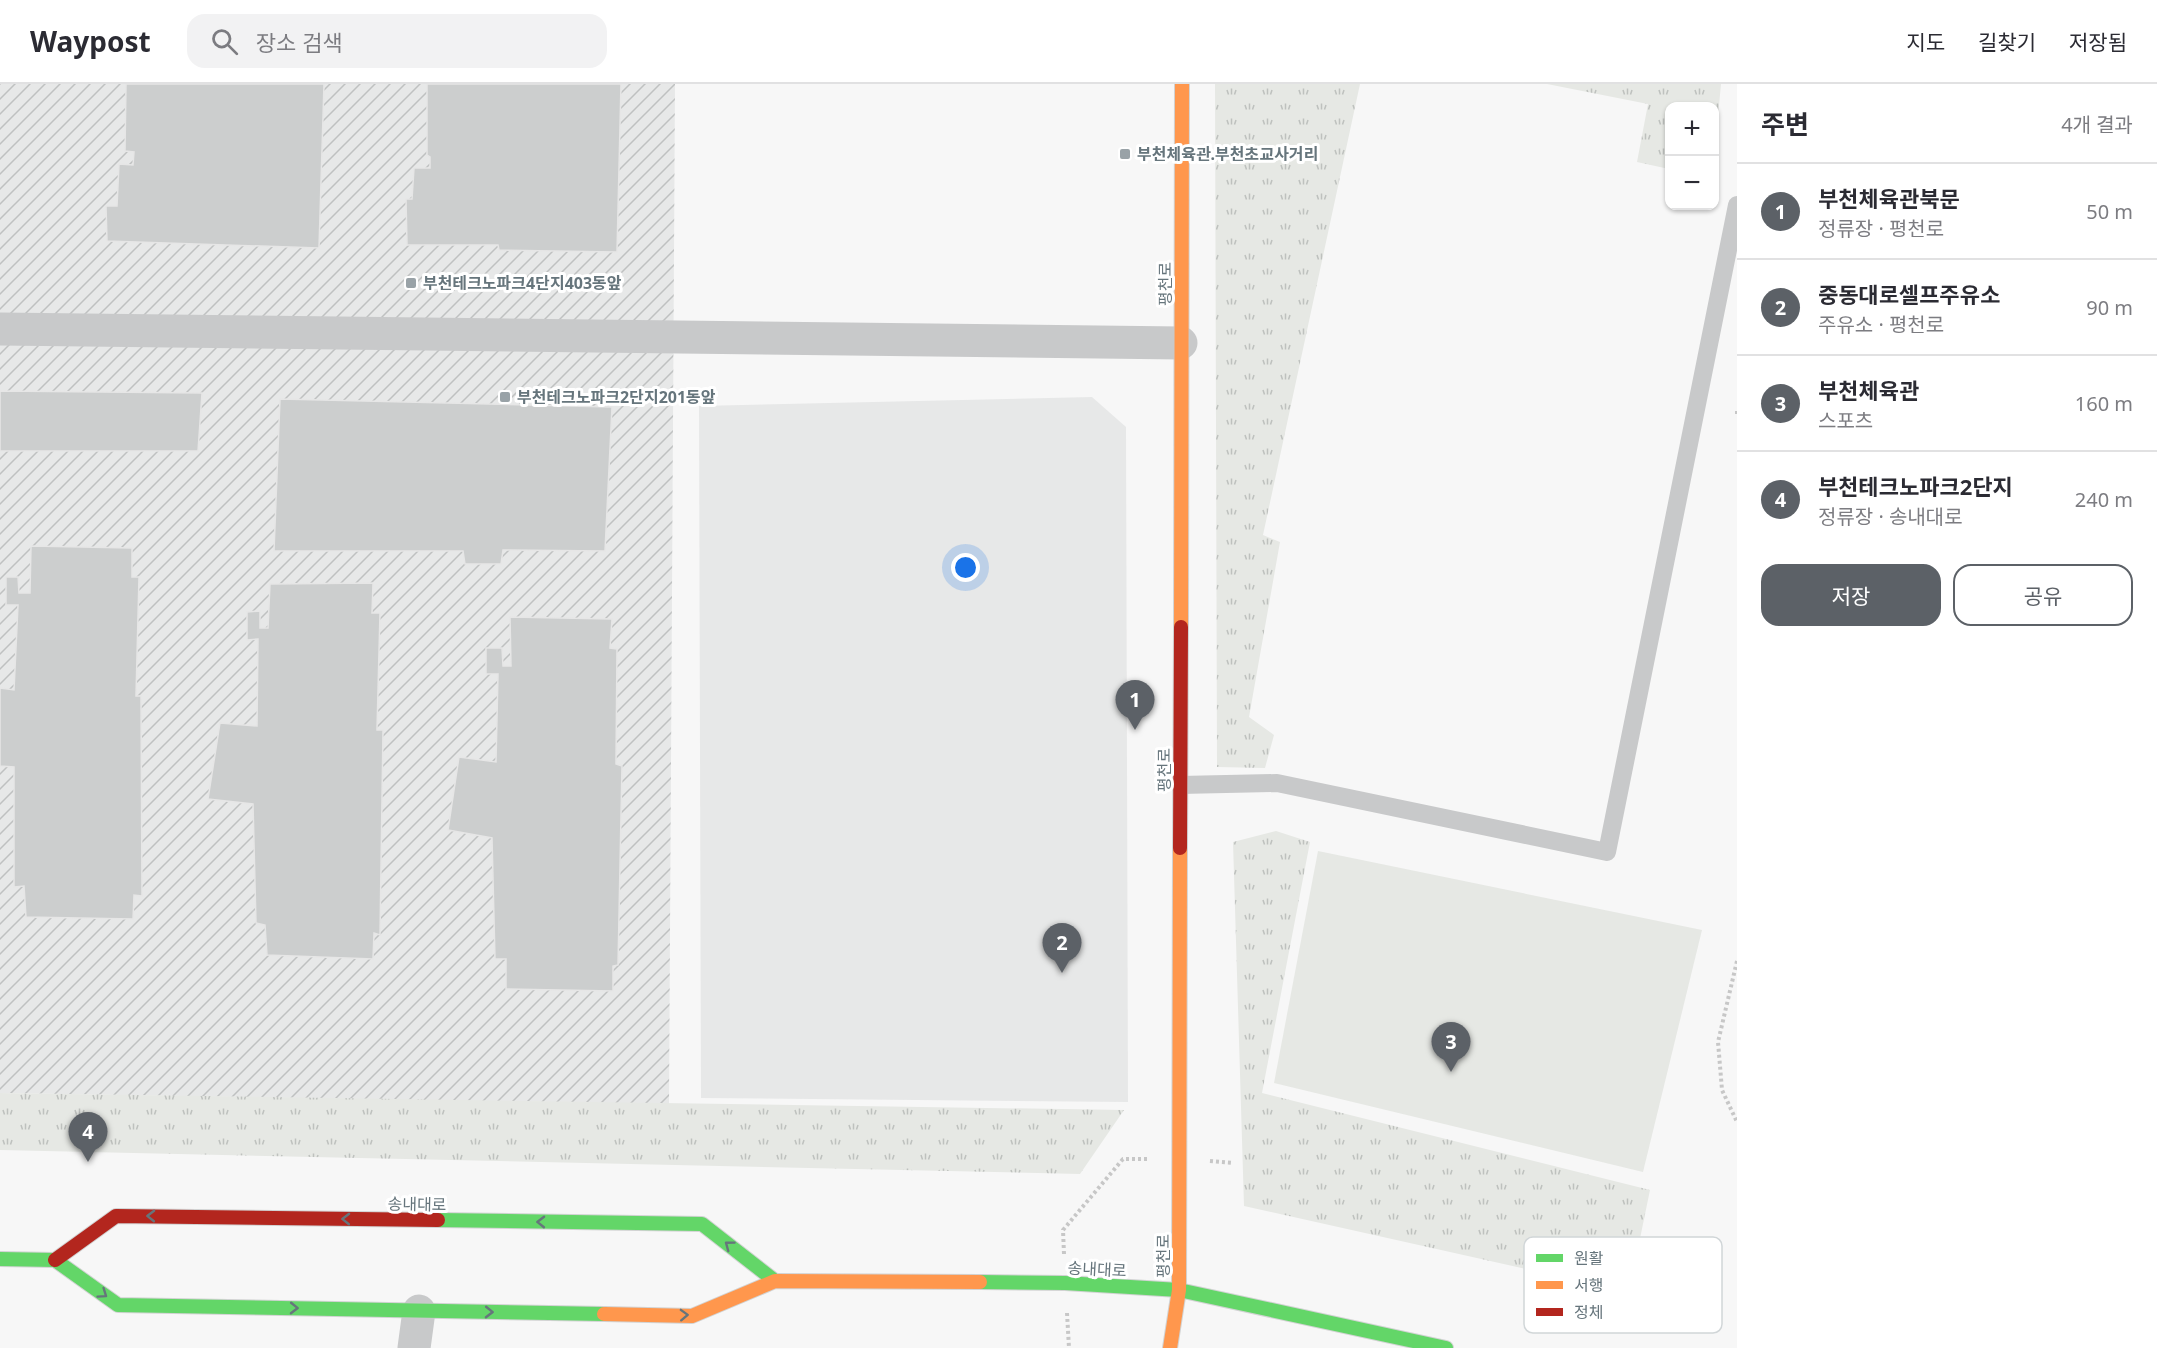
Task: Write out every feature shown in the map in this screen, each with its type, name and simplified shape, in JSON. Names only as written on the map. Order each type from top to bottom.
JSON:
[{"type":"street","name":"평천로","points":[[1170,1348],[1179,1290],[1182,84]]},
{"type":"street","points":[[0,329],[1181,344]]},
{"type":"street","name":"송내대로","points":[[775,1281],[702,1224],[116,1216],[55,1260],[118,1305],[692,1316],[775,1281],[1065,1283],[1179,1290],[1446,1348]]},
{"type":"street","points":[[0,1259],[55,1260]]},
{"type":"street","points":[[414,1348],[419,1311]]},
{"type":"lane","points":[[1180,785],[1277,783],[1607,852],[1737,205]]},
{"type":"path","points":[[1737,961],[1718,1042],[1722,1090],[1737,1122]]},
{"type":"path","points":[[1069,1348],[1063,1230],[1123,1159],[1179,1159],[1233,1163]]},
{"type":"shaded area","points":[[0,84],[675,84],[669,1104],[0,1093]]},
{"type":"shaded area","points":[[1092,397],[1126,427],[1128,1102],[701,1098],[699,406]]},
{"type":"green space","points":[[1215,84],[1360,84],[1263,535],[1280,542],[1249,717],[1274,735],[1265,768],[1217,767]]},
{"type":"green space","points":[[1547,84],[1721,84],[1719,106],[1719,102],[1665,102],[1665,168],[1637,162],[1648,104]]},
{"type":"green space","points":[[1276,831],[1310,842],[1262,1093],[1650,1190],[1640,1237],[1524,1237],[1524,1269],[1244,1206],[1233,842]]},
{"type":"green space","points":[[1318,851],[1702,930],[1643,1172],[1274,1083]]},
{"type":"green space","points":[[0,1093],[1124,1110],[1080,1174],[0,1150]]},
{"type":"building","points":[[126,84],[324,84],[319,248],[107,241],[106,206],[117,206],[119,164],[133,165],[134,152],[125,151]]},
{"type":"building","points":[[427,84],[621,84],[617,252],[499,250],[498,245],[407,245],[406,199],[412,199],[414,168],[430,168],[430,157],[427,155]]},
{"type":"building","points":[[0,391],[202,393],[198,451],[0,451]]},
{"type":"building","points":[[280,399],[612,407],[605,551],[503,550],[501,564],[465,564],[463,551],[274,551]]},
{"type":"building","points":[[31,546],[132,548],[132,577],[139,577],[136,696],[141,696],[142,896],[134,895],[133,919],[26,917],[24,886],[14,887],[14,767],[0,766],[0,688],[14,690],[18,605],[6,605],[6,577],[18,577],[19,593],[30,593]]},
{"type":"building","points":[[373,583],[372,613],[380,613],[377,730],[383,730],[380,935],[374,933],[373,959],[267,955],[265,925],[256,923],[253,804],[208,799],[220,723],[257,726],[258,639],[247,640],[247,612],[260,611],[260,628],[268,628],[270,584]]},
{"type":"building","points":[[510,617],[612,619],[610,648],[617,649],[616,764],[622,766],[618,965],[613,966],[613,991],[506,989],[506,959],[495,959],[492,838],[448,830],[459,757],[496,762],[498,674],[486,674],[486,648],[502,648],[503,666],[511,666]]},
{"type":"traffic: fast","points":[[438,1220],[702,1224],[775,1281]]},
{"type":"traffic: fast","points":[[0,1259],[55,1260],[118,1305],[604,1314]]},
{"type":"traffic: fast","points":[[980,1282],[1065,1283],[1179,1290],[1446,1348]]},
{"type":"traffic: slow","points":[[1181,627],[1182,84]]},
{"type":"traffic: slow","points":[[1170,1348],[1179,1290],[1180,848]]},
{"type":"traffic: slow","points":[[604,1314],[692,1316],[775,1281],[980,1282]]},
{"type":"traffic: jam","points":[[1180,848],[1181,627]]},
{"type":"traffic: jam","points":[[55,1260],[116,1216],[438,1220]]},
{"type":"place","name":"부천체육관.부천초교사거리","points":[[1125,154]]},
{"type":"place","name":"부천테크노파크4단지403동앞","points":[[411,283]]},
{"type":"place","name":"부천테크노파크2단지201동앞","points":[[505,397]]},
{"type":"place","name":"부천체육관북문","points":[[1135,730]]},
{"type":"place","name":"중동대로셀프주유소","points":[[1062,973]]},
{"type":"place","name":"부천체육관","points":[[1451,1072]]},
{"type":"place","name":"부천테크노파크2단지","points":[[88,1162]]}]
